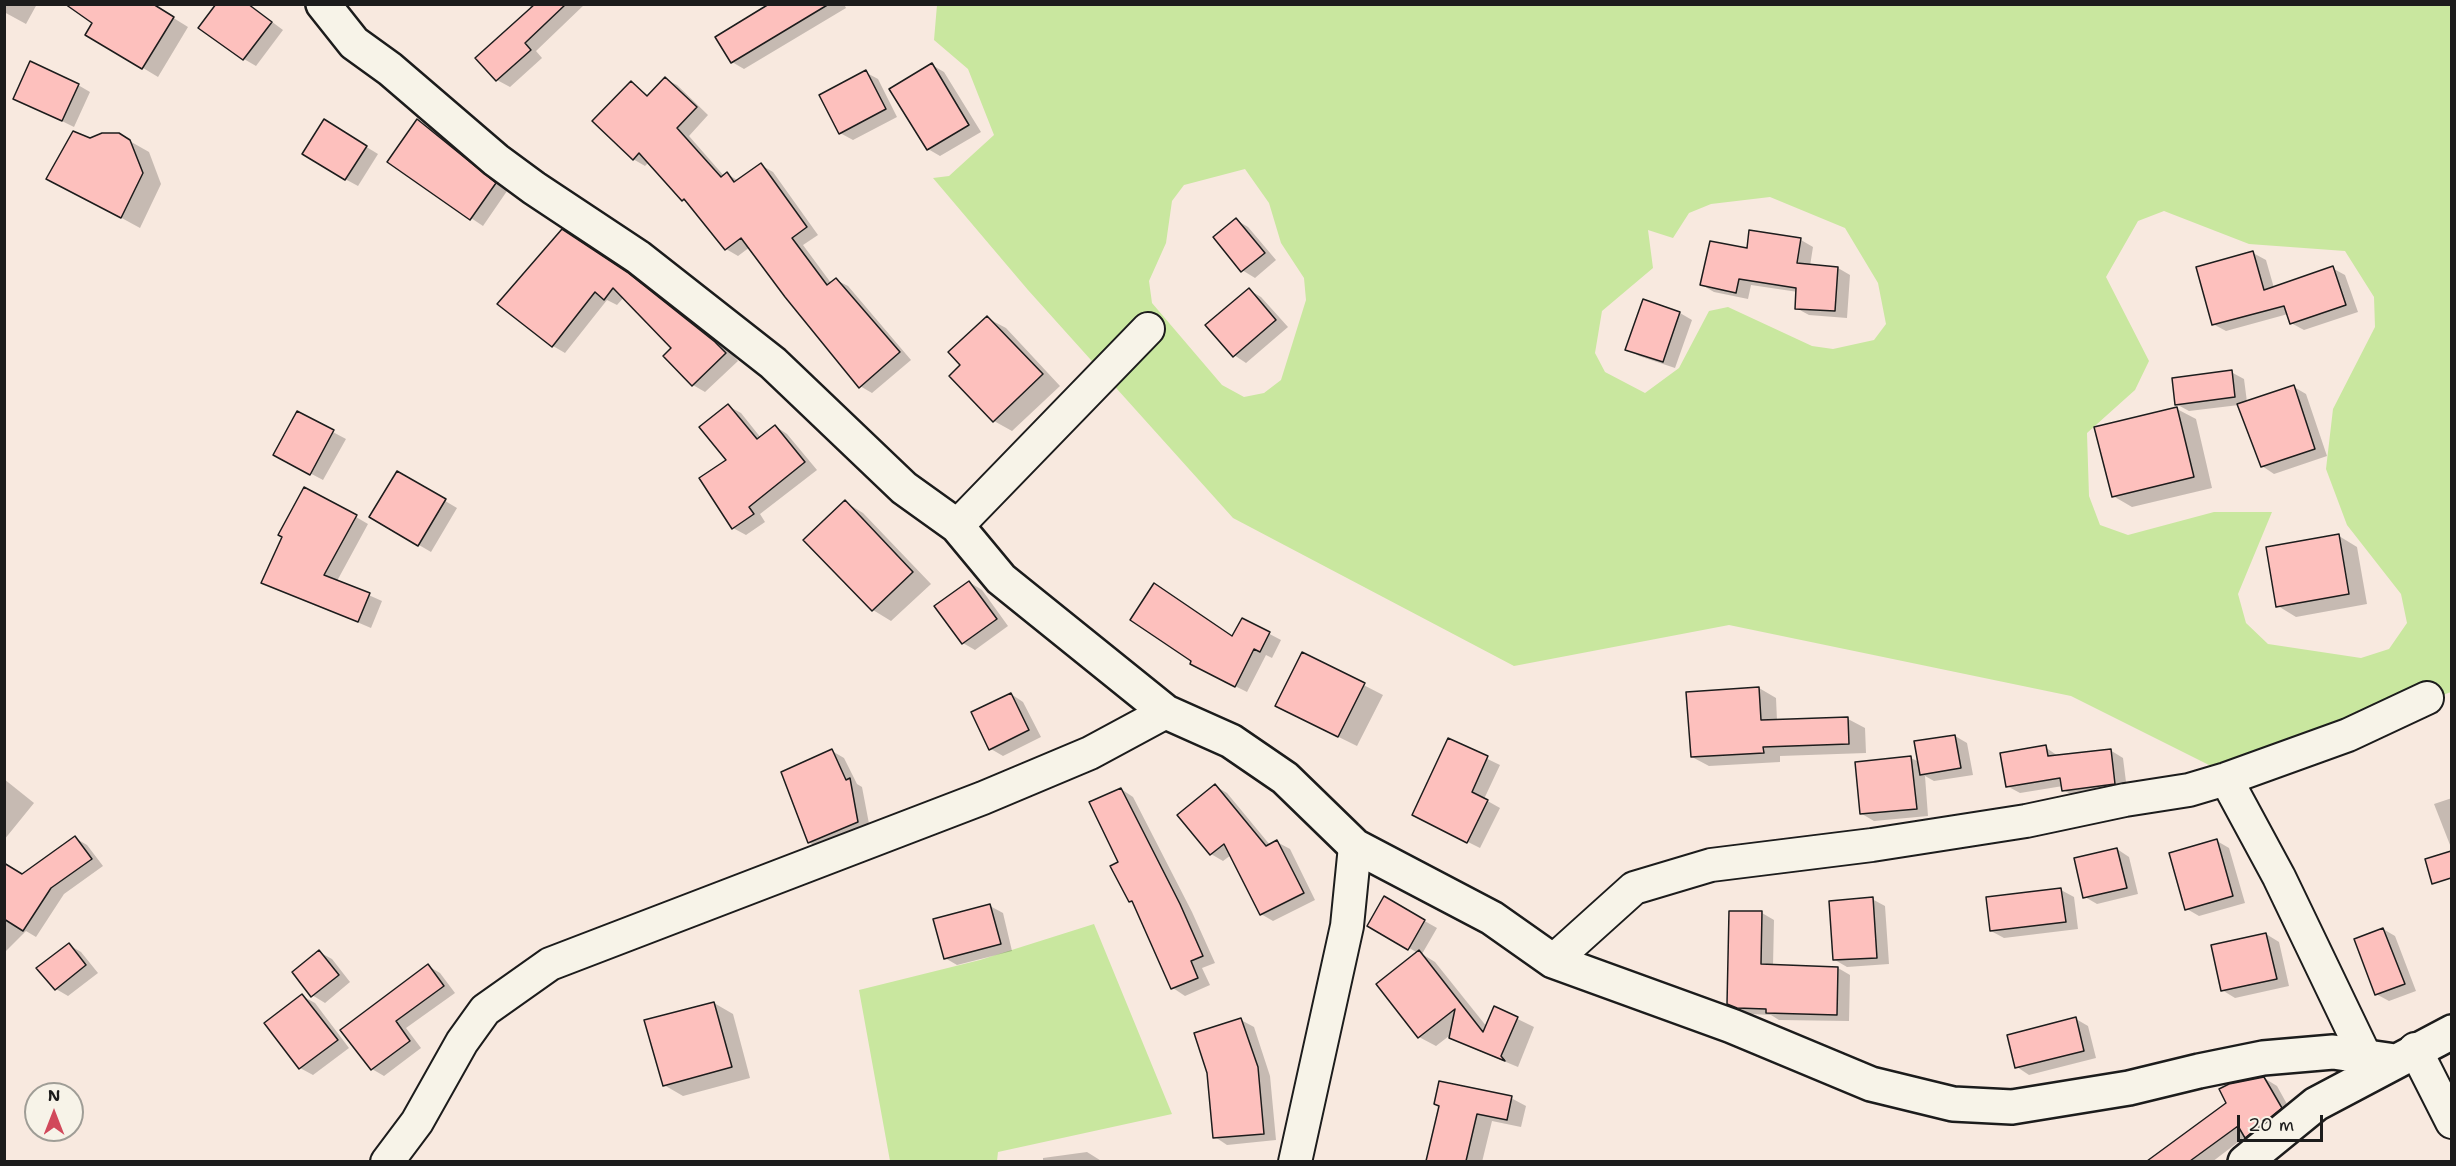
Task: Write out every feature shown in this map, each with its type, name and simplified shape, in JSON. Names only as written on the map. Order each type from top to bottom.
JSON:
[{"type":"street","points":[[323,4],[354,43],[390,69],[496,160],[638,257],[773,363],[904,488],[957,526],[1001,579],[1166,712],[1232,741],[1285,778],[1355,846],[1492,918],[1553,961],[1732,1026],[1871,1084],[1953,1104],[2012,1107],[2129,1088],[2264,1058],[2333,1052],[2392,1056]]},
{"type":"street","points":[[957,526],[1148,329]]},
{"type":"street","points":[[1553,961],[1634,888],[1711,865],[1872,845],[2026,821],[2125,800],[2189,790],[2348,735],[2427,699]]},
{"type":"street","points":[[387,1161],[417,1122],[462,1042],[485,1010],[550,964],[983,798],[1090,753],[1166,712]]},
{"type":"street","points":[[2226,779],[2279,877],[2392,1056],[2451,1122]]},
{"type":"street","points":[[1295,1161],[1347,926],[1355,846]]},
{"type":"street","points":[[2245,1161],[2316,1104],[2392,1056],[2451,1032]]},
{"type":"green space","points":[[937,5],[2451,5],[2451,692],[2225,773],[2071,696],[1729,625],[1514,666],[1233,518],[1028,290],[933,178],[949,176],[994,135],[968,69],[934,40]],"holes":[[[1245,169],[1269,203],[1281,243],[1304,278],[1306,300],[1281,380],[1264,393],[1244,397],[1222,385],[1152,303],[1149,281],[1166,243],[1172,201],[1184,185]],[[1770,197],[1845,228],[1878,283],[1886,324],[1874,340],[1833,349],[1812,346],[1728,307],[1709,311],[1679,368],[1645,393],[1605,372],[1595,353],[1602,311],[1653,268],[1648,230],[1673,238],[1689,213],[1711,204]],[[2164,211],[2249,244],[2345,251],[2374,297],[2375,327],[2333,409],[2326,469],[2347,525],[2401,594],[2407,623],[2389,649],[2361,658],[2268,644],[2246,623],[2238,594],[2272,512],[2214,512],[2128,535],[2100,525],[2089,496],[2087,433],[2135,390],[2149,361],[2106,277],[2138,221]]]},
{"type":"green space","points":[[1094,924],[1172,1114],[998,1152],[997,1161],[890,1161],[859,990],[980,960]]},
{"type":"building","points":[[65,4],[153,4],[174,17],[142,69],[85,35],[92,23]]},
{"type":"building","points":[[216,4],[248,4],[272,22],[243,60],[198,28]]},
{"type":"building","points":[[535,4],[566,4],[525,43],[531,50],[496,81],[475,58]]},
{"type":"building","points":[[769,4],[829,4],[731,63],[715,37]]},
{"type":"building","points":[[30,61],[79,84],[62,121],[13,99]]},
{"type":"building","points":[[932,63],[969,125],[927,150],[889,89]]},
{"type":"building","points":[[866,70],[886,109],[839,134],[819,95]]},
{"type":"building","points":[[665,77],[697,107],[677,128],[721,177],[727,172],[734,182],[761,163],[807,227],[792,238],[827,285],[836,278],[900,352],[859,388],[785,297],[741,238],[725,250],[684,199],[682,201],[639,153],[633,160],[592,121],[631,81],[647,96]]},
{"type":"building","points":[[324,119],[367,146],[345,180],[302,154]]},
{"type":"building","points":[[417,119],[496,183],[470,220],[387,162]]},
{"type":"building","points":[[73,131],[90,138],[102,133],[119,133],[130,140],[143,173],[121,218],[46,179]]},
{"type":"building","points":[[1236,218],[1265,253],[1241,272],[1213,237]]},
{"type":"building","points":[[562,229],[627,272],[726,353],[692,386],[663,356],[671,348],[613,288],[604,300],[595,292],[552,347],[497,304]]},
{"type":"building","points":[[1749,230],[1801,238],[1797,263],[1838,267],[1835,311],[1795,309],[1796,288],[1739,279],[1736,293],[1700,285],[1710,241],[1747,248]]},
{"type":"building","points":[[2253,251],[2264,290],[2333,266],[2346,305],[2290,324],[2284,306],[2212,325],[2196,267]]},
{"type":"building","points":[[1249,288],[1276,320],[1233,357],[1205,325]]},
{"type":"building","points":[[1643,299],[1680,312],[1663,362],[1625,350]]},
{"type":"building","points":[[987,316],[1043,374],[993,422],[949,376],[960,365],[948,352]]},
{"type":"building","points":[[2232,370],[2235,397],[2175,405],[2172,378]]},
{"type":"building","points":[[2294,385],[2315,449],[2261,467],[2237,404]]},
{"type":"building","points":[[728,404],[757,439],[775,425],[805,462],[749,507],[754,514],[732,529],[699,478],[726,460],[699,427]]},
{"type":"building","points":[[2177,407],[2194,477],[2112,497],[2094,427]]},
{"type":"building","points":[[297,411],[334,430],[310,475],[273,455]]},
{"type":"building","points":[[397,471],[446,499],[418,546],[369,517]]},
{"type":"building","points":[[304,487],[357,515],[324,575],[370,593],[358,622],[261,583],[282,537],[278,535]]},
{"type":"building","points":[[845,500],[913,572],[872,611],[803,540]]},
{"type":"building","points":[[2339,534],[2349,594],[2276,607],[2266,547]]},
{"type":"building","points":[[969,581],[997,619],[962,644],[934,606]]},
{"type":"building","points":[[1154,583],[1232,636],[1242,618],[1270,632],[1260,652],[1254,649],[1235,687],[1190,664],[1191,661],[1130,620]]},
{"type":"building","points":[[1302,652],[1365,683],[1338,737],[1275,706]]},
{"type":"building","points":[[1759,687],[1761,720],[1848,717],[1849,744],[1763,747],[1764,753],[1691,757],[1686,692]]},
{"type":"building","points":[[1011,693],[1029,730],[989,750],[971,712]]},
{"type":"building","points":[[1955,735],[1961,768],[1920,775],[1914,741]]},
{"type":"building","points":[[1448,738],[1488,756],[1472,792],[1488,800],[1467,843],[1412,815]]},
{"type":"building","points":[[2046,745],[2048,756],[2111,749],[2115,784],[2062,791],[2060,778],[2006,787],[2000,753]]},
{"type":"building","points":[[832,749],[846,780],[850,778],[858,822],[808,843],[781,772]]},
{"type":"building","points":[[1911,756],[1917,809],[1860,814],[1855,762]]},
{"type":"building","points":[[1215,784],[1266,846],[1277,840],[1304,893],[1260,915],[1224,844],[1210,855],[1177,815]]},
{"type":"building","points":[[1121,788],[1180,904],[1203,956],[1191,961],[1198,978],[1171,989],[1132,901],[1129,902],[1110,866],[1118,862],[1089,802]]},
{"type":"building","points":[[75,836],[92,859],[51,888],[23,931],[4,919],[4,863],[22,874]]},
{"type":"building","points":[[2217,839],[2233,896],[2185,910],[2169,853]]},
{"type":"building","points":[[2117,848],[2127,888],[2083,898],[2074,858]]},
{"type":"building","points":[[2451,851],[2451,878],[2432,884],[2425,859]]},
{"type":"building","points":[[2061,888],[2066,922],[1990,931],[1986,897]]},
{"type":"building","points":[[1384,896],[1425,920],[1408,950],[1367,926]]},
{"type":"building","points":[[1873,897],[1877,958],[1833,960],[1829,901]]},
{"type":"building","points":[[990,904],[1001,944],[944,959],[933,919]]},
{"type":"building","points":[[1729,911],[1762,911],[1761,964],[1838,967],[1837,1015],[1766,1013],[1766,1009],[1737,1008],[1727,1004]]},
{"type":"building","points":[[2383,928],[2405,984],[2375,995],[2354,939]]},
{"type":"building","points":[[2266,933],[2277,979],[2221,991],[2211,945]]},
{"type":"building","points":[[69,943],[86,965],[55,990],[36,968]]},
{"type":"building","points":[[319,950],[339,975],[311,997],[292,972]]},
{"type":"building","points":[[1419,950],[1483,1032],[1494,1006],[1518,1017],[1501,1056],[1505,1061],[1449,1038],[1455,1009],[1418,1038],[1376,984]]},
{"type":"building","points":[[428,964],[444,986],[396,1021],[410,1041],[371,1070],[340,1030]]},
{"type":"building","points":[[302,994],[338,1040],[299,1069],[264,1023]]},
{"type":"building","points":[[714,1002],[732,1067],[663,1086],[644,1020]]},
{"type":"building","points":[[2076,1017],[2084,1051],[2015,1068],[2007,1035]]},
{"type":"building","points":[[1241,1018],[1258,1067],[1264,1134],[1213,1138],[1207,1073],[1194,1033]]},
{"type":"building","points":[[2264,1077],[2282,1108],[2245,1138],[2238,1126],[2190,1161],[2147,1161],[2226,1103],[2219,1089],[2229,1084]]},
{"type":"building","points":[[1439,1081],[1512,1096],[1507,1120],[1477,1114],[1466,1161],[1426,1161],[1439,1106],[1434,1104]]}]
